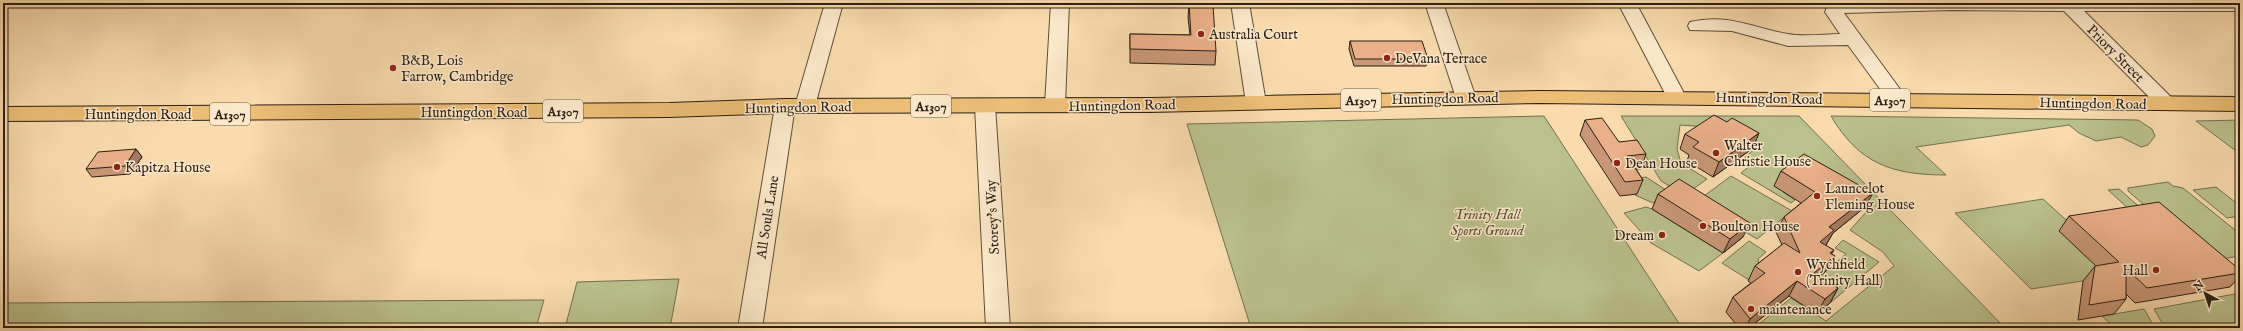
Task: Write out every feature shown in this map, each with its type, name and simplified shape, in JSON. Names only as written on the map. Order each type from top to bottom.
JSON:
[{"type":"main road","name":"Huntingdon Road","points":[[3,114],[669,110],[795,106],[985,106],[1256,103],[1466,98],[1676,97],[2240,104]]},
{"type":"street","name":"All Souls Lane","points":[[750,328],[795,106],[834,3]]},
{"type":"street","points":[[1055,105],[1060,3]]},
{"type":"street","points":[[1240,3],[1256,103]]},
{"type":"street","points":[[1434,3],[1466,98]]},
{"type":"street","points":[[1627,3],[1676,97]]},
{"type":"street","points":[[1898,100],[1853,39],[1836,7],[1926,5],[2240,6]]},
{"type":"street","name":"Priory Street","points":[[2067,5],[2167,104]]},
{"type":"street","points":[[1697,26],[1734,25],[1788,40],[1853,39]]},
{"type":"street","name":"Storey's Way","points":[[985,106],[998,328]]},
{"type":"green space","name":"Trinity Hall Sports Ground","points":[[1544,116],[1682,328],[1251,328],[1187,124]]},
{"type":"green space","points":[[1621,116],[1799,116],[2005,328],[1754,328],[1791,298],[1826,321],[1894,266],[1883,252],[1850,230],[1869,209],[1797,169],[1783,192],[1795,200],[1791,203],[1741,173],[1752,164],[1743,159],[1757,147],[1723,128],[1680,125],[1677,149],[1681,163],[1707,179],[1685,195],[1661,181]]},
{"type":"green space","points":[[1831,116],[2138,120],[2152,129],[2155,136],[2148,145],[2141,147],[2121,137],[2096,141],[2079,133],[2069,125],[1916,147],[1946,175],[1910,173],[1879,164],[1866,156],[1853,145]]},
{"type":"green space","points":[[2240,120],[2240,154],[2196,121]]},
{"type":"green space","points":[[1731,176],[1792,211],[1757,239],[1696,202]]},
{"type":"green space","points":[[1646,177],[1669,192],[1653,203],[1635,195],[1637,194],[1628,180]]},
{"type":"green space","points":[[2168,182],[2173,186],[2183,188],[2240,234],[2240,256],[2209,261],[2128,191],[2128,188]]},
{"type":"green space","points":[[2216,187],[2240,206],[2240,216],[2227,218],[2193,190]]},
{"type":"green space","points":[[2119,189],[2151,217],[2140,219],[2108,190]]},
{"type":"green space","points":[[2043,199],[2075,228],[2108,277],[2031,289],[1955,213]]},
{"type":"green space","points":[[1646,207],[1652,209],[1723,253],[1699,271],[1651,243],[1624,213]]},
{"type":"green space","points":[[1843,240],[1879,262],[1830,303],[1806,288],[1846,254],[1835,248]]},
{"type":"green space","points":[[1749,241],[1766,252],[1758,259],[1760,271],[1749,280],[1722,263]]},
{"type":"green space","points":[[679,279],[670,328],[565,328],[577,282]]},
{"type":"green space","points":[[2240,293],[2240,328],[2165,328],[2154,309]]},
{"type":"green space","points":[[544,300],[536,328],[3,328],[3,303]]},
{"type":"green space","points":[[2144,309],[2155,328],[2115,328],[2102,316]]},
{"type":"building","points":[[1189,4],[1213,5],[1216,51],[1130,49],[1130,34],[1191,35]]},
{"type":"building","points":[[1350,41],[1422,41],[1428,59],[1355,59]]},
{"type":"building","points":[[1714,115],[1727,122],[1732,118],[1759,133],[1719,162],[1693,147],[1699,142],[1685,134]]},
{"type":"building","points":[[1602,118],[1619,142],[1637,140],[1646,154],[1627,156],[1643,180],[1625,182],[1585,120]]},
{"type":"building","points":[[136,149],[125,166],[86,169],[98,152]]},
{"type":"building","points":[[1804,154],[1873,193],[1829,227],[1834,230],[1820,242],[1834,250],[1830,253],[1835,256],[1814,273],[1838,288],[1825,299],[1797,281],[1750,319],[1733,297],[1765,273],[1755,266],[1784,243],[1800,253],[1784,217],[1815,192],[1781,171]]},
{"type":"building","points":[[1679,179],[1750,223],[1730,239],[1658,194]]},
{"type":"building","name":"Hall","points":[[2159,202],[2240,270],[2240,273],[2147,288],[2126,268],[2126,299],[2089,305],[2095,266],[2119,262],[2069,216]]},
{"type":"place","name":"Australia Court","points":[[1201,34]]},
{"type":"place","name":"DeVana Terrace","points":[[1387,58]]},
{"type":"place","name":"B&B, Lois Farrow, Cambridge","points":[[393,68]]},
{"type":"place","name":"Walter Christie House","points":[[1716,153]]},
{"type":"place","name":"Dean House","points":[[1617,163]]},
{"type":"place","name":"Kapitza House","points":[[117,167]]},
{"type":"place","name":"Launcelot Fleming House","points":[[1817,196]]},
{"type":"place","name":"Boulton House","points":[[1703,226]]},
{"type":"place","name":"Dream","points":[[1662,235]]},
{"type":"place","name":"Hall","points":[[2156,270]]},
{"type":"place","name":"Wychfield (Trinity Hall)","points":[[1798,272]]},
{"type":"place","name":"maintenance","points":[[1751,309]]}]
